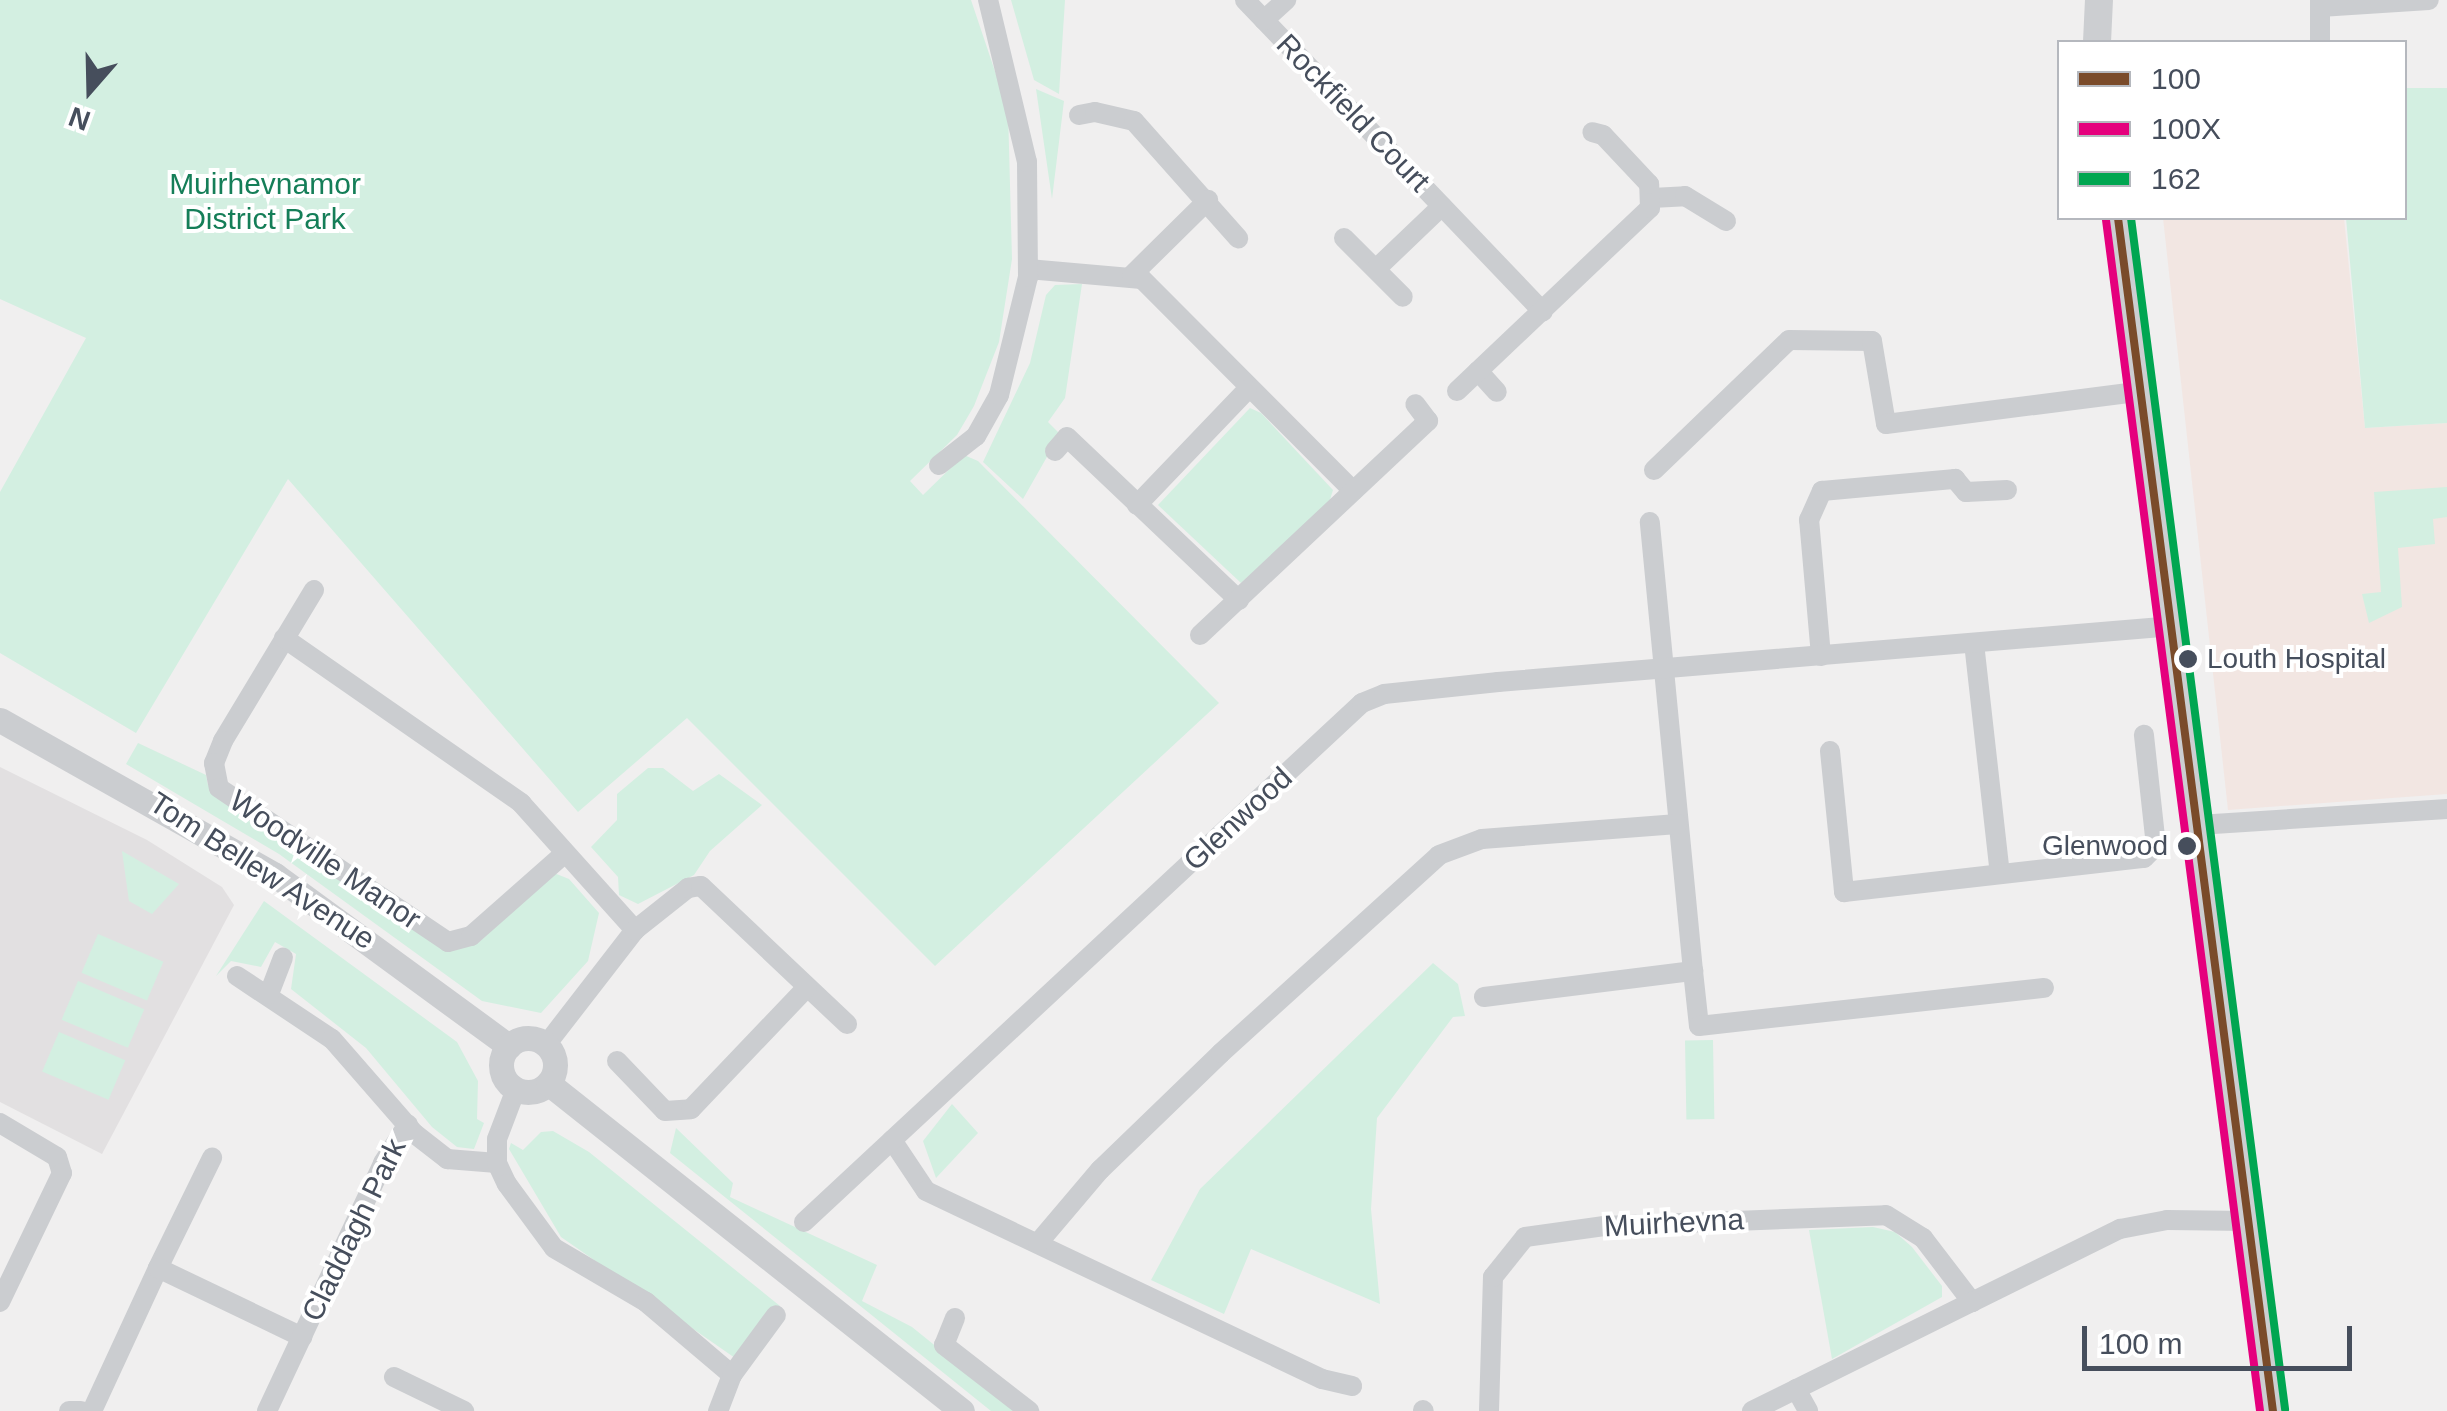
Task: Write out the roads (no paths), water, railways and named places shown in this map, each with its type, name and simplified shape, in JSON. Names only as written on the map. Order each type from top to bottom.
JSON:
[{"type":"main road","points":[[2097,40],[2099,0]]},
{"type":"main road","points":[[2118,220],[2144,390],[2273,1411]]},
{"type":"street","points":[[939,465],[976,436],[999,396],[1028,269],[1027,162],[988,0]]},
{"type":"street","name":"Rockfield Court","points":[[1245,0],[1544,312]]},
{"type":"street","name":"Rockfield Court","points":[[1264,20],[1286,0]]},
{"type":"street","points":[[2320,40],[2320,3],[2429,0]]},
{"type":"street","points":[[1079,116],[1095,112],[1134,121],[1238,238]]},
{"type":"street","points":[[1457,390],[1650,208],[1652,198],[1639,173],[1592,132]]},
{"type":"street","points":[[1652,198],[1685,196],[1726,221]]},
{"type":"street","points":[[1132,275],[1208,200]]},
{"type":"street","name":"Rockfield Court","points":[[1376,268],[1442,206]]},
{"type":"street","points":[[1344,238],[1403,297]]},
{"type":"street","points":[[1028,269],[1132,275],[1353,491]]},
{"type":"street","points":[[1654,470],[1789,340],[1872,341],[1886,424],[2144,390]]},
{"type":"street","points":[[1478,370],[1497,392]]},
{"type":"street","points":[[1137,505],[1247,390]]},
{"type":"street","points":[[1200,635],[1428,421],[1415,404]]},
{"type":"street","points":[[1054,451],[1066,438],[1238,600]]},
{"type":"street","points":[[1821,656],[1809,520],[1822,491],[1955,479],[1966,492],[2007,490]]},
{"type":"street","points":[[1650,522],[1661,670],[1699,1026],[2044,988]]},
{"type":"street","name":"Woodville Manor","points":[[314,590],[216,755],[216,780],[226,794],[448,942],[471,936],[565,853]]},
{"type":"street","name":"Glenwood","points":[[804,1222],[1362,703],[1384,694],[2174,626]]},
{"type":"street","points":[[284,638],[470,763],[521,803],[635,930]]},
{"type":"street","points":[[1974,643],[2000,873]]},
{"type":"street","name":"Tom Bellew Avenue","points":[[0,720],[132,789],[275,875],[509,1046]]},
{"type":"street","points":[[1830,751],[1844,892],[2144,858],[2156,846],[2144,735]]},
{"type":"street","points":[[2198,825],[2447,809]]},
{"type":"street","points":[[1038,1243],[1100,1170],[1180,1092],[1438,855],[1482,839],[1677,824]]},
{"type":"street","points":[[546,1045],[635,930],[688,888],[701,886],[847,1024]]},
{"type":"street","points":[[269,994],[282,958]]},
{"type":"street","points":[[1484,997],[1693,971]]},
{"type":"street","name":"Claddagh Park","points":[[237,976],[269,994],[356,1061],[408,1124],[447,1159],[497,1164]]},
{"type":"street","points":[[617,1061],[665,1111],[691,1109],[807,986]]},
{"type":"street","points":[[531,1038],[546,1045],[554,1062],[548,1083],[532,1091],[516,1089],[502,1070],[509,1046],[531,1038]]},
{"type":"street","points":[[548,1083],[962,1411]]},
{"type":"street","points":[[516,1089],[496,1139],[497,1164],[554,1248],[646,1302],[732,1375]]},
{"type":"street","points":[[0,1123],[57,1156],[62,1173],[0,1302]]},
{"type":"street","name":"Claddagh Park","points":[[267,1411],[408,1124]]},
{"type":"street","points":[[892,1140],[926,1192],[1322,1380],[1352,1386]]},
{"type":"street","points":[[78,1410],[158,1268],[212,1158]]},
{"type":"street","name":"Muirhevna","points":[[1489,1411],[1493,1277],[1507,1253],[1538,1233],[1886,1215],[1923,1238],[1972,1302]]},
{"type":"street","points":[[1752,1411],[2120,1229],[2167,1220],[2248,1220]]},
{"type":"street","name":"Claddagh Park","points":[[158,1268],[302,1337]]},
{"type":"street","points":[[718,1411],[732,1375],[776,1315]]},
{"type":"street","points":[[956,1318],[944,1345],[1029,1411]]},
{"type":"street","points":[[394,1378],[464,1411]]},
{"type":"street","points":[[1796,1389],[1808,1411]]},
{"type":"place","name":"Louth Hospital","points":[[2188,659]]},
{"type":"place","name":"Glenwood","points":[[2187,846]]},
{"type":"park label","name":"Muirhevnamor District Park","points":[[265,201]]}]
